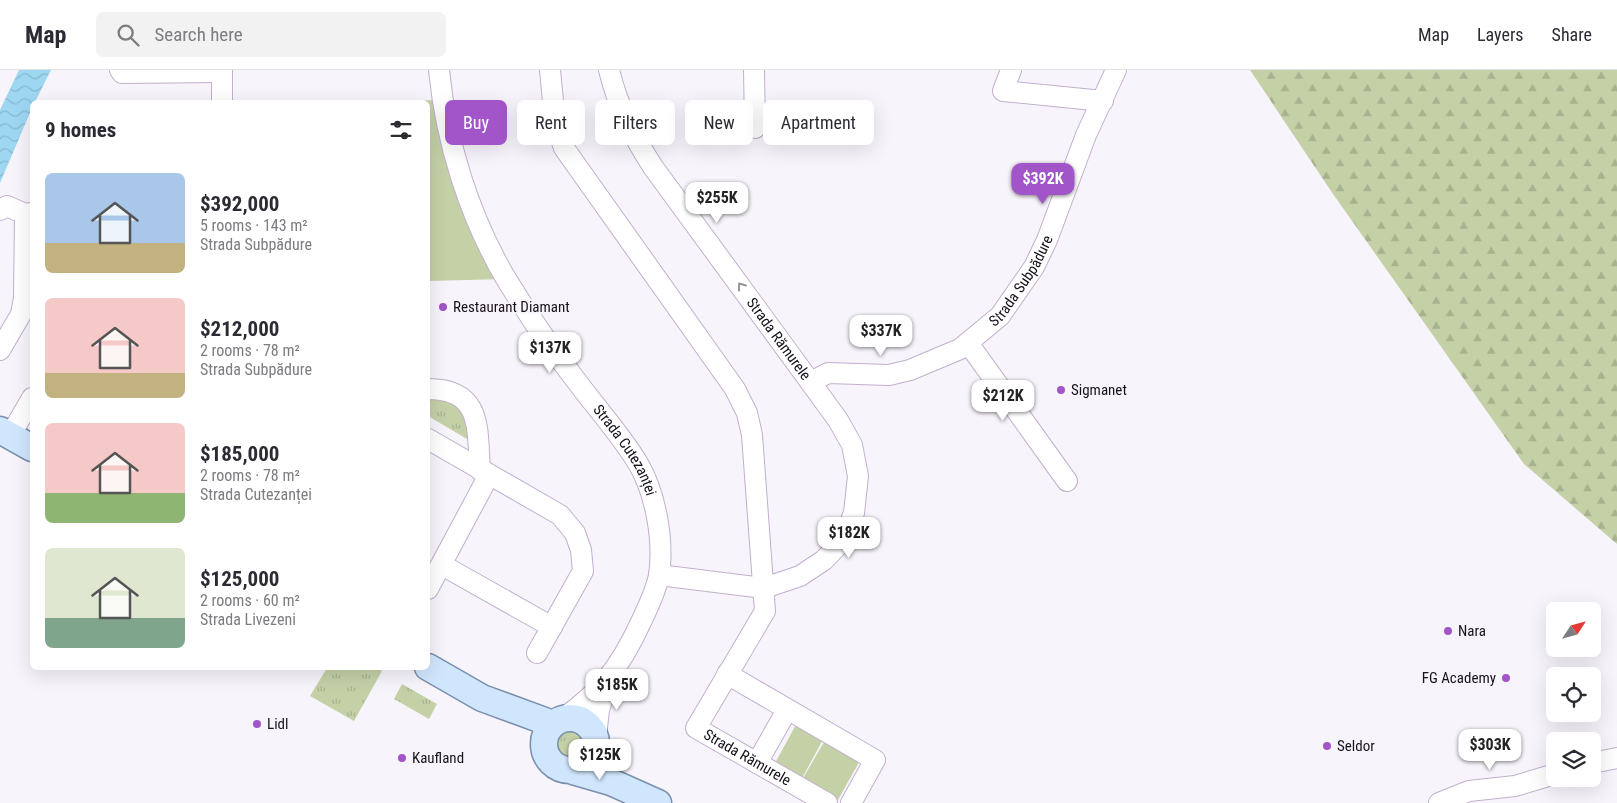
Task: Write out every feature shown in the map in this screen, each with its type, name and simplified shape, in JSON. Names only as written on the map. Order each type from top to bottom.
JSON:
[{"type":"main road","points":[[430,668],[482,698],[554,765],[563,770],[611,782],[654,800]]},
{"type":"main road","points":[[482,698],[558,721],[572,718],[583,720],[591,727],[596,741],[618,771],[654,800]]},
{"type":"main road","points":[[547,757],[544,738],[558,721]]},
{"type":"main road","points":[[573,771],[590,763],[596,741]]},
{"type":"street","points":[[120,70],[122,73],[222,71],[222,100]]},
{"type":"street","name":"Strada Cutezanței","points":[[439,70],[445,116],[462,179],[490,249],[506,279],[551,346],[631,453],[649,486],[659,542],[658,575],[649,606],[635,635],[609,679],[599,710],[596,741]]},
{"type":"street","name":"Strada Rămurele","points":[[550,70],[555,122],[564,148],[735,389],[747,413],[752,435],[765,611],[696,728],[827,803]]},
{"type":"street","name":"Strada Rămurele","points":[[609,70],[620,109],[653,167],[838,420],[852,445],[858,476],[854,513],[843,540],[824,560],[800,576],[764,588],[658,575]]},
{"type":"street","points":[[754,70],[755,128]]},
{"type":"street","points":[[1011,70],[1003,91],[1103,101]]},
{"type":"street","name":"Strada Subpădure","points":[[811,382],[828,373],[889,374],[910,370],[953,352],[968,343],[1000,316],[1034,267],[1051,231],[1086,135],[1116,70]]},
{"type":"street","points":[[0,210],[7,206],[29,213],[24,298],[21,314],[0,350]]},
{"type":"street","points":[[968,343],[1067,481]]},
{"type":"street","points":[[430,390],[439,389],[455,394],[467,403],[476,415],[485,473],[442,565],[430,586]]},
{"type":"street","points":[[14,438],[30,402]]},
{"type":"street","points":[[430,440],[560,515],[575,533],[581,550],[583,571],[537,653]]},
{"type":"street","points":[[442,565],[552,627]]},
{"type":"street","points":[[727,674],[875,760],[851,803]]},
{"type":"street","name":"Strada Cutezanței","points":[[558,721],[586,703],[609,679]]},
{"type":"street","points":[[757,763],[787,710]]},
{"type":"street","points":[[1601,761],[1617,758]]},
{"type":"street","points":[[1439,803],[1469,791],[1515,786],[1546,777]]},
{"type":"street","points":[[1493,803],[1515,786]]},
{"type":"green space","points":[[1250,70],[1617,70],[1617,544],[1524,464],[1333,194]]},
{"type":"green space","points":[[430,100],[442,100],[445,108],[445,145],[458,145],[506,279],[430,281]]},
{"type":"green space","points":[[430,396],[463,406],[471,430],[467,439],[430,417]]},
{"type":"green space","points":[[326,670],[382,671],[354,721],[310,696]]},
{"type":"green space","points":[[402,684],[437,704],[429,719],[394,699]]},
{"type":"green space","points":[[798,721],[825,736],[801,780],[774,765]]},
{"type":"green space","points":[[570,729],[576,730],[584,738],[584,750],[576,758],[570,759],[564,758],[556,750],[555,744],[556,738],[564,730]]},
{"type":"green space","points":[[828,735],[863,755],[838,800],[802,780]]},
{"type":"water","points":[[19,70],[51,70],[36,100],[30,100],[30,113],[0,183],[0,110]]},
{"type":"place","name":"Restaurant Diamant","points":[[443,307]]},
{"type":"place","name":"Sigmanet","points":[[1061,390]]},
{"type":"place","name":"Nara","points":[[1448,631]]},
{"type":"place","name":"FG Academy","points":[[1506,678]]},
{"type":"place","name":"Lidl","points":[[257,724]]},
{"type":"place","name":"Seldor","points":[[1327,746]]},
{"type":"place","name":"Kaufland","points":[[402,758]]}]
